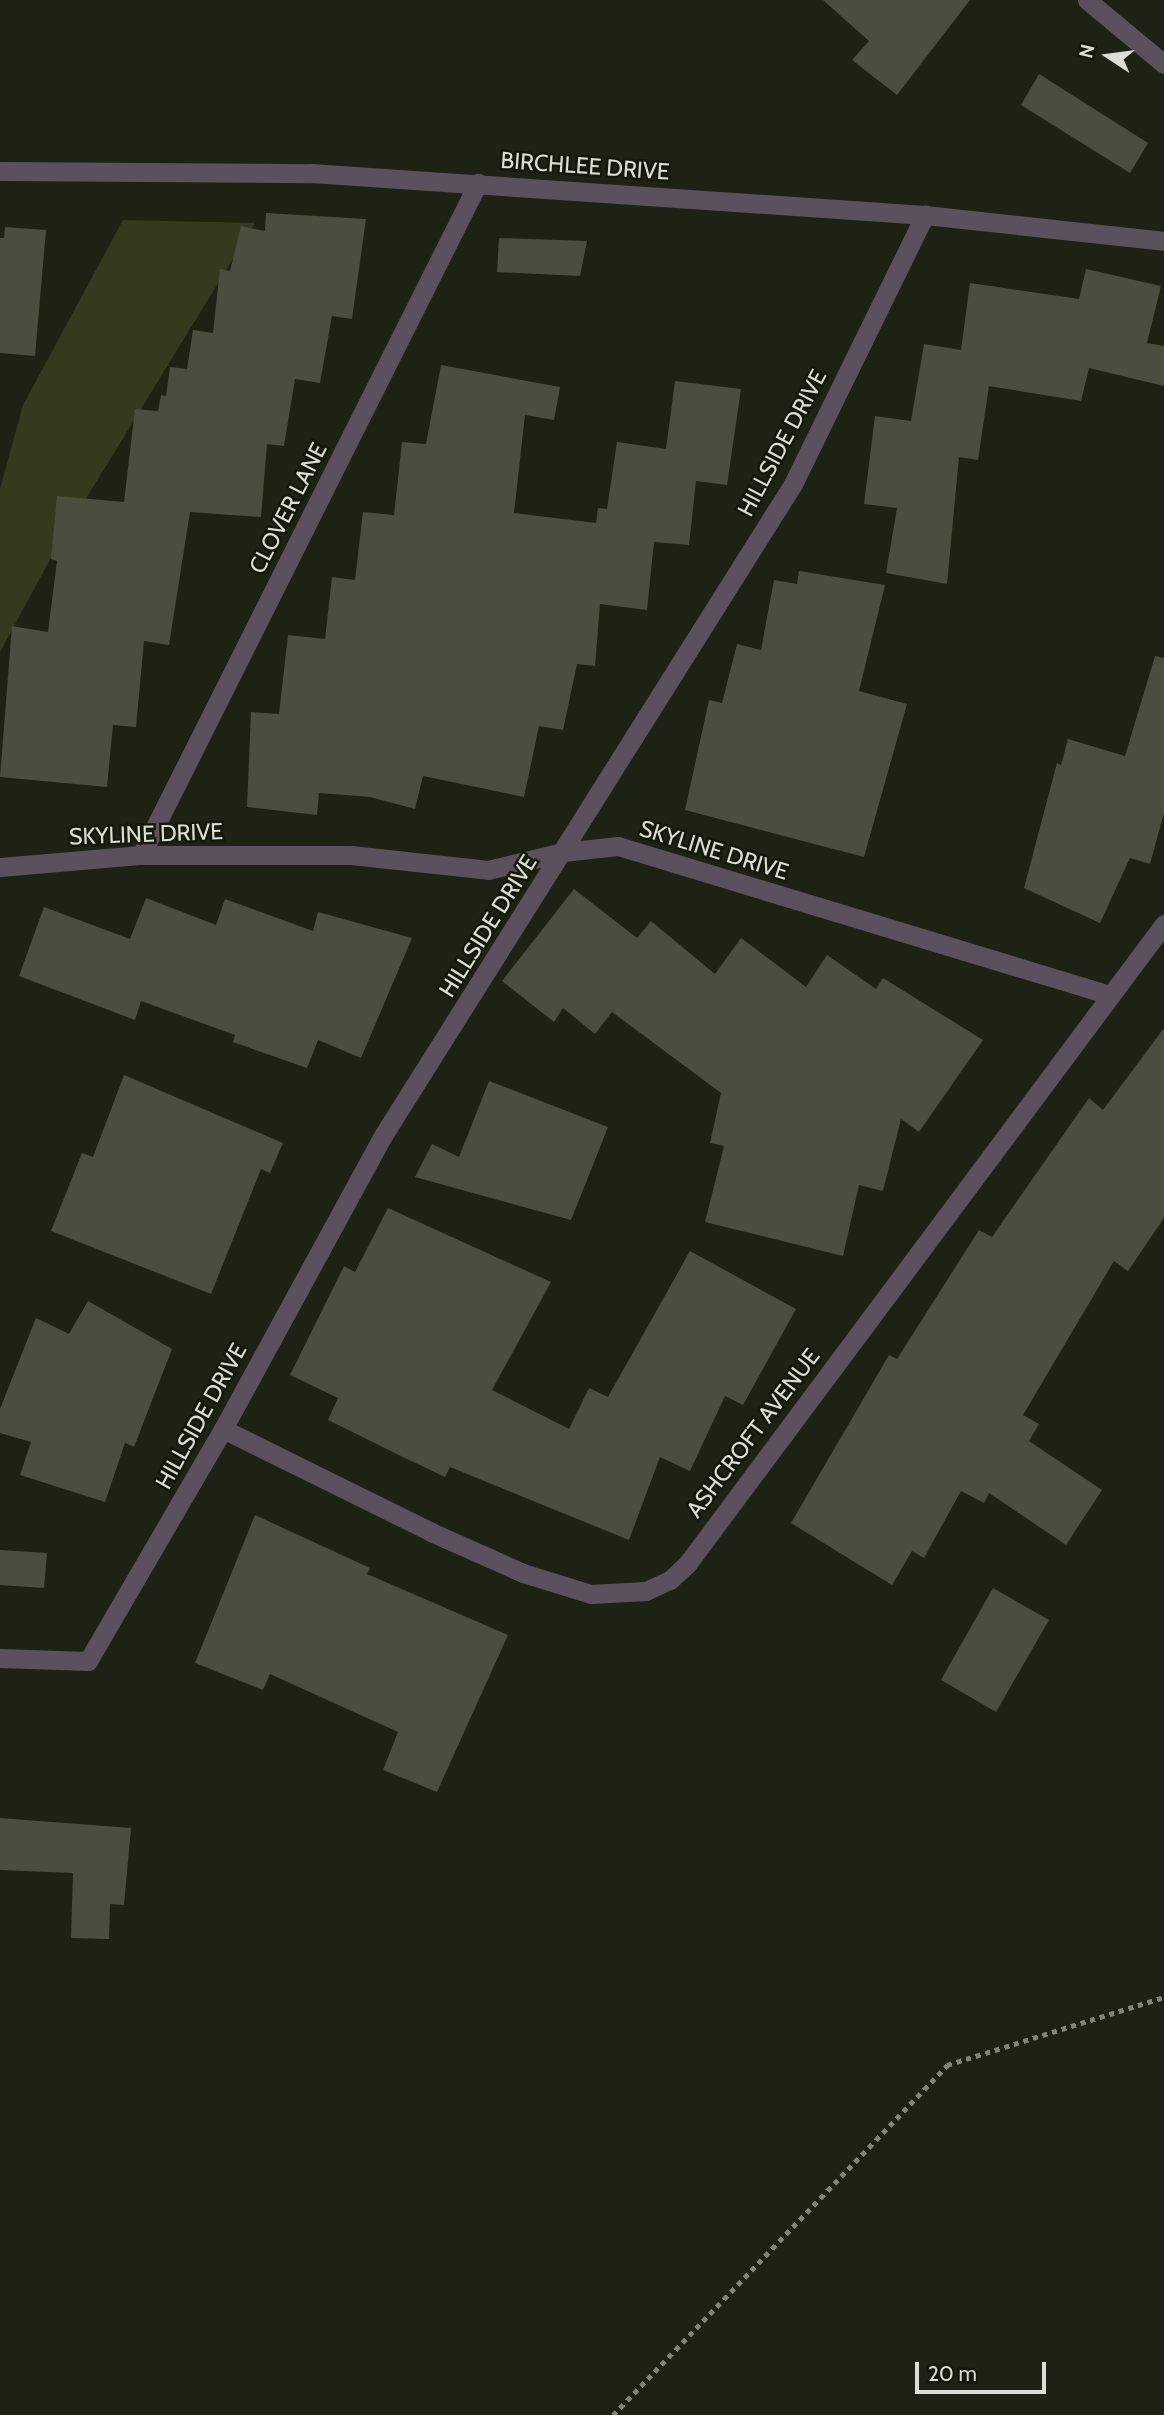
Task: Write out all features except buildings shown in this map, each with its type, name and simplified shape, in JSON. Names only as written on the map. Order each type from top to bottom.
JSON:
[{"type":"street","points":[[1087,0],[1164,64]]},
{"type":"street","name":"BIRCHLEE DRIVE","points":[[0,171],[311,173],[478,183],[925,215],[1164,241]]},
{"type":"street","name":"CLOVER LANE","points":[[141,855],[478,183]]},
{"type":"street","name":"HILLSIDE DRIVE","points":[[0,1658],[88,1661],[223,1429],[384,1134],[793,484],[925,215]]},
{"type":"street","name":"SKYLINE DRIVE","points":[[0,867],[141,855],[351,855],[488,870],[563,852],[618,846],[1110,995]]},
{"type":"street","name":"ASHCROFT AVENUE","points":[[223,1429],[430,1532],[523,1573],[591,1594],[646,1591],[670,1580],[688,1563],[1164,924]]},
{"type":"path","points":[[613,2415],[947,2065],[1164,1997]]},
{"type":"green space","points":[[123,220],[255,223],[60,541],[0,652],[0,489],[23,405]]}]
